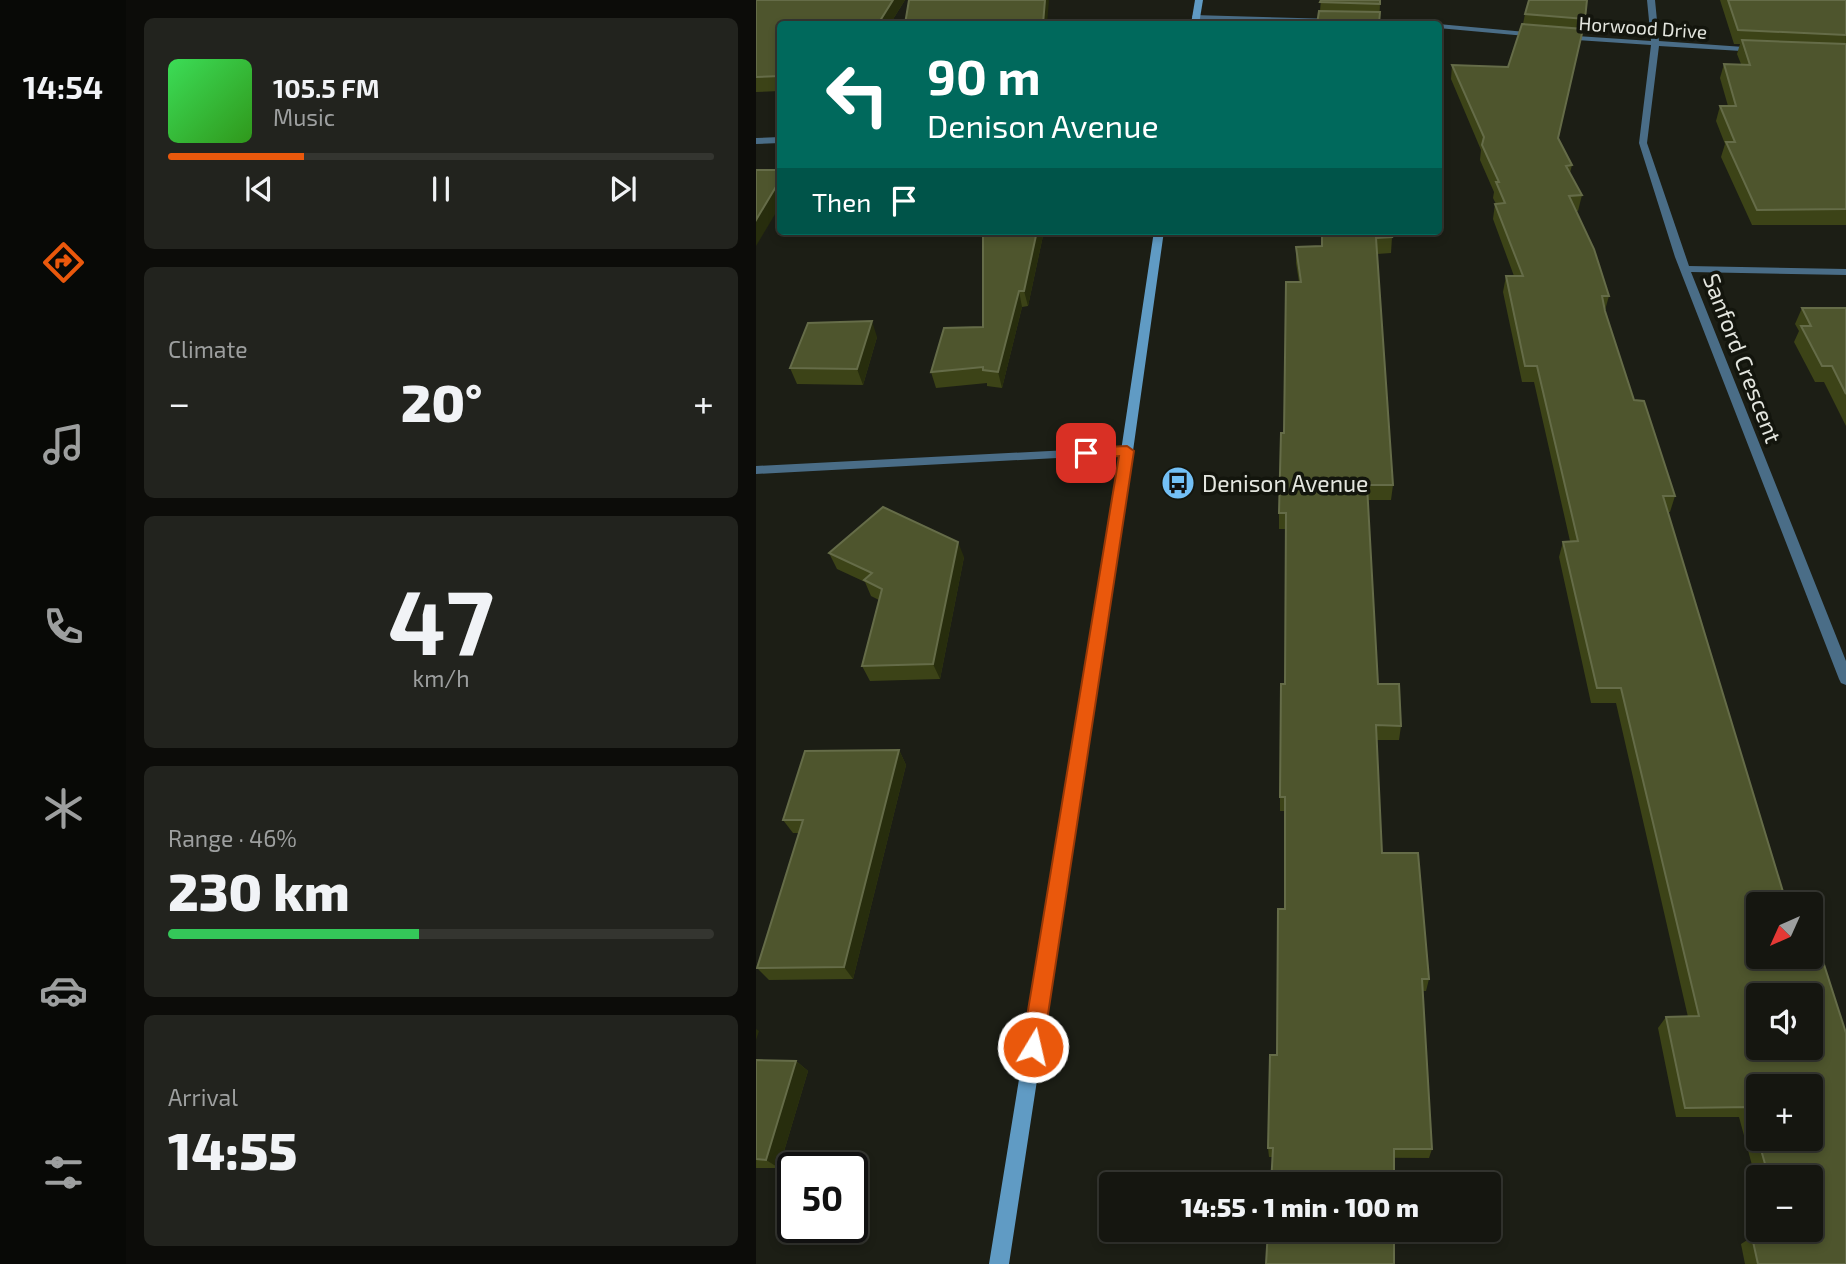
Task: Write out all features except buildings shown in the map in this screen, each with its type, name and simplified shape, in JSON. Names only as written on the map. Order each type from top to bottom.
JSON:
[{"type":"main road","points":[[1196,21],[1199,0]]},
{"type":"main road","points":[[999,1264],[1158,235]]},
{"type":"street","name":"Sanford Crescent","points":[[1651,0],[1655,45],[1643,143],[1685,269],[1846,678]]},
{"type":"street","name":"Horwood Drive","points":[[1442,26],[1655,45],[1764,50]]},
{"type":"street","points":[[756,141],[777,140]]},
{"type":"street","points":[[1685,269],[1846,272]]},
{"type":"street","points":[[756,470],[1127,451]]},
{"type":"place","name":"Denison Avenue","points":[[1178,483]]},
{"type":"route","points":[[1033,1047],[1127,451],[1086,453]]}]
